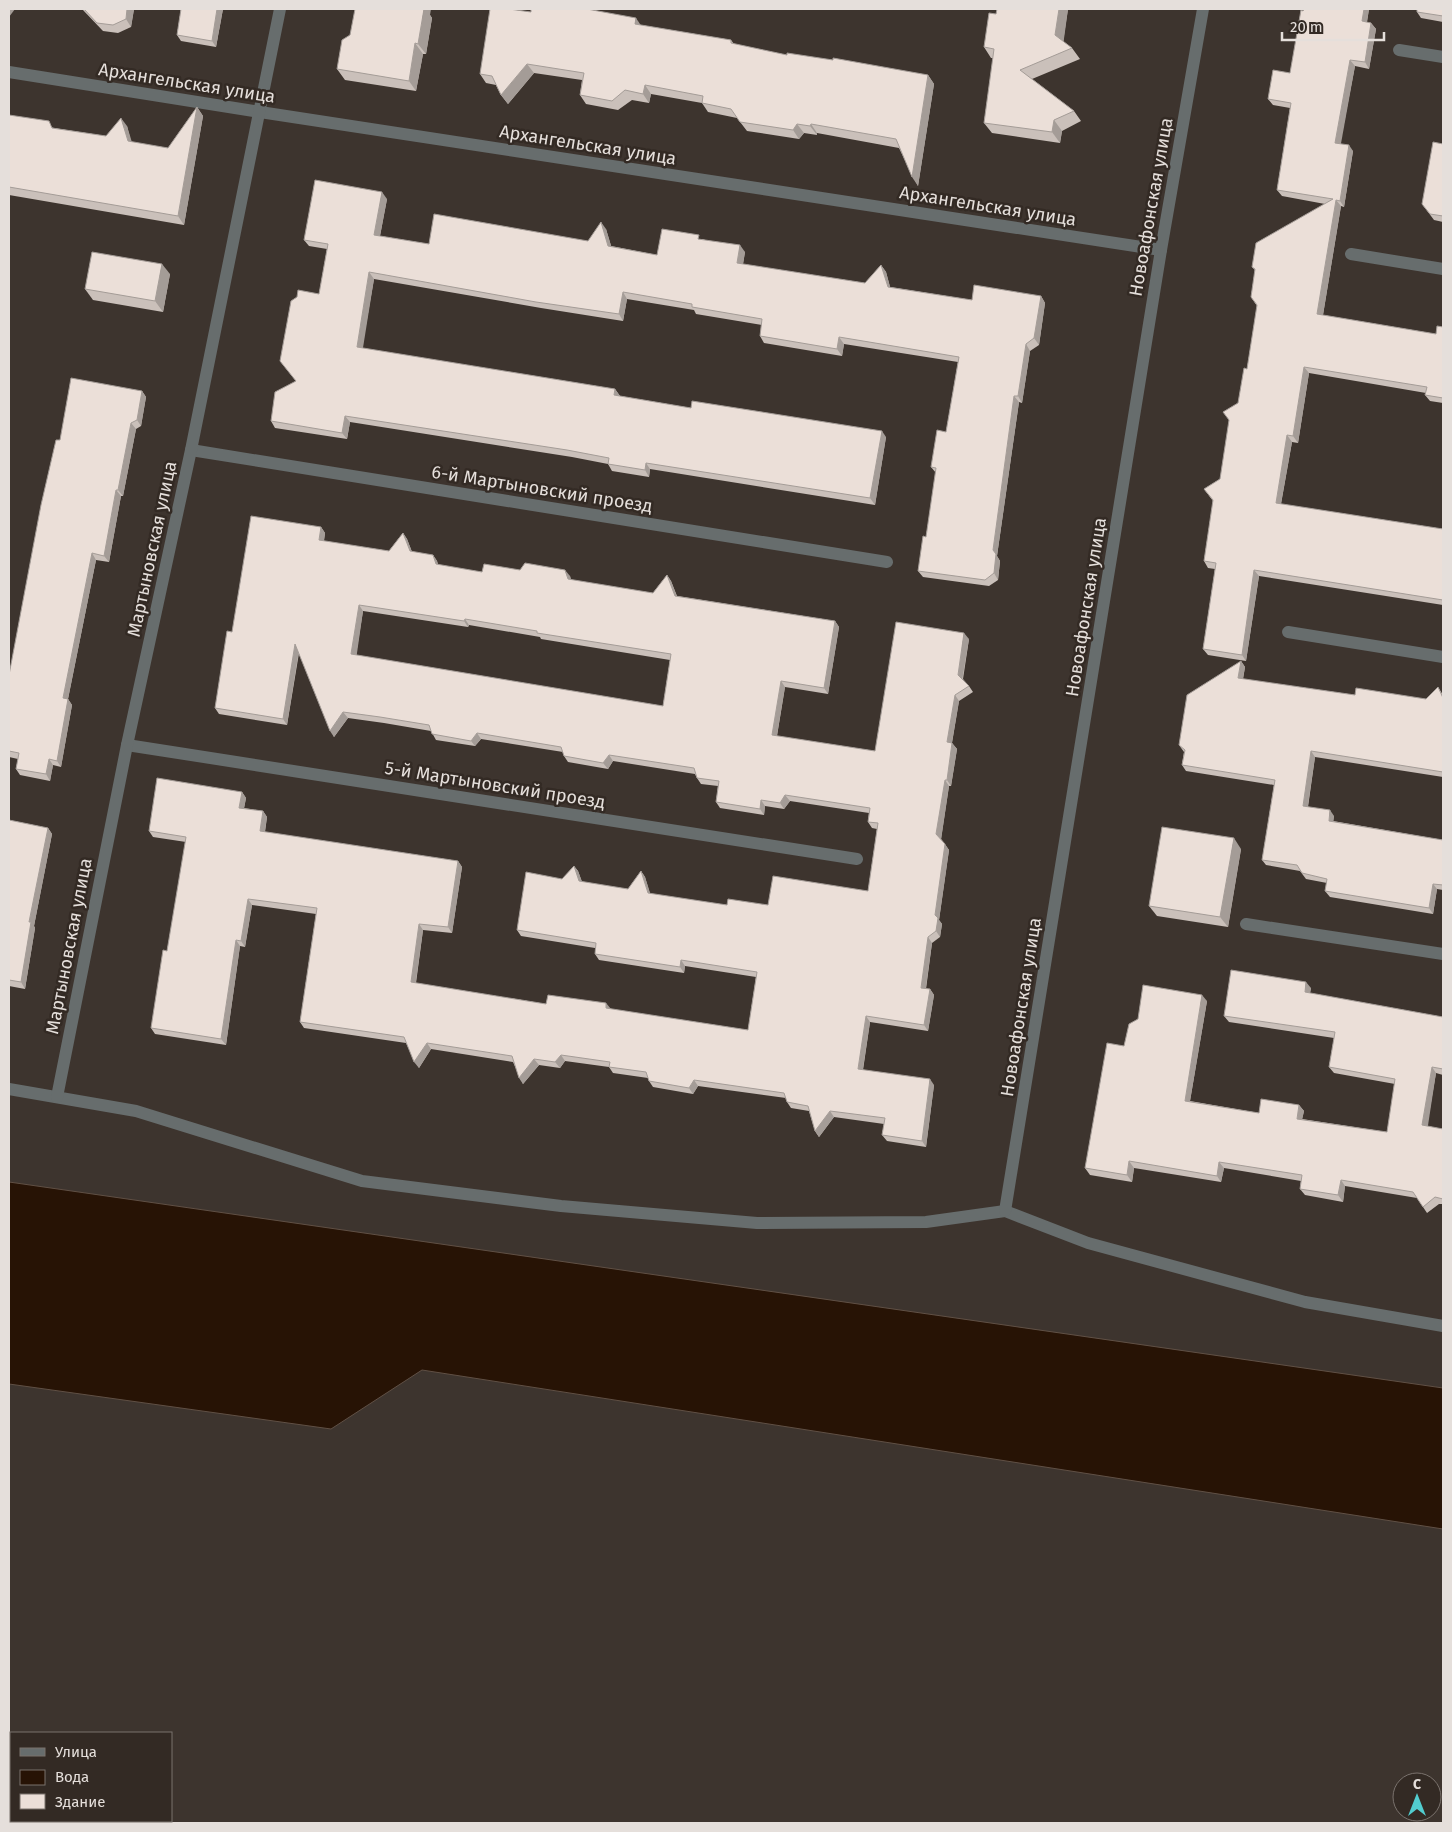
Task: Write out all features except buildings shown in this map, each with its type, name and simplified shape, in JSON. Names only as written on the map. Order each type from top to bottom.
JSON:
[{"type":"street","name":"Мартыновская улица","points":[[57,1096],[280,9]]},
{"type":"street","name":"Новоафонская улица","points":[[1005,1211],[1161,250],[1203,9]]},
{"type":"street","points":[[1399,50],[1443,57]]},
{"type":"street","name":"Архангельская улица","points":[[9,72],[1161,250]]},
{"type":"street","points":[[1351,254],[1443,269]]},
{"type":"street","name":"6-й Мартыновский проезд","points":[[191,450],[887,562]]},
{"type":"street","points":[[1288,632],[1443,657]]},
{"type":"street","name":"5-й Мартыновский проезд","points":[[128,745],[857,859]]},
{"type":"street","points":[[1246,924],[1443,954]]},
{"type":"street","points":[[9,1089],[136,1111],[362,1181],[552,1205],[757,1223],[926,1222],[1005,1211],[1088,1242],[1305,1302],[1443,1326]]},
{"type":"water","points":[[9,1182],[1443,1388],[1443,1529],[422,1370],[331,1429],[9,1384]]}]
